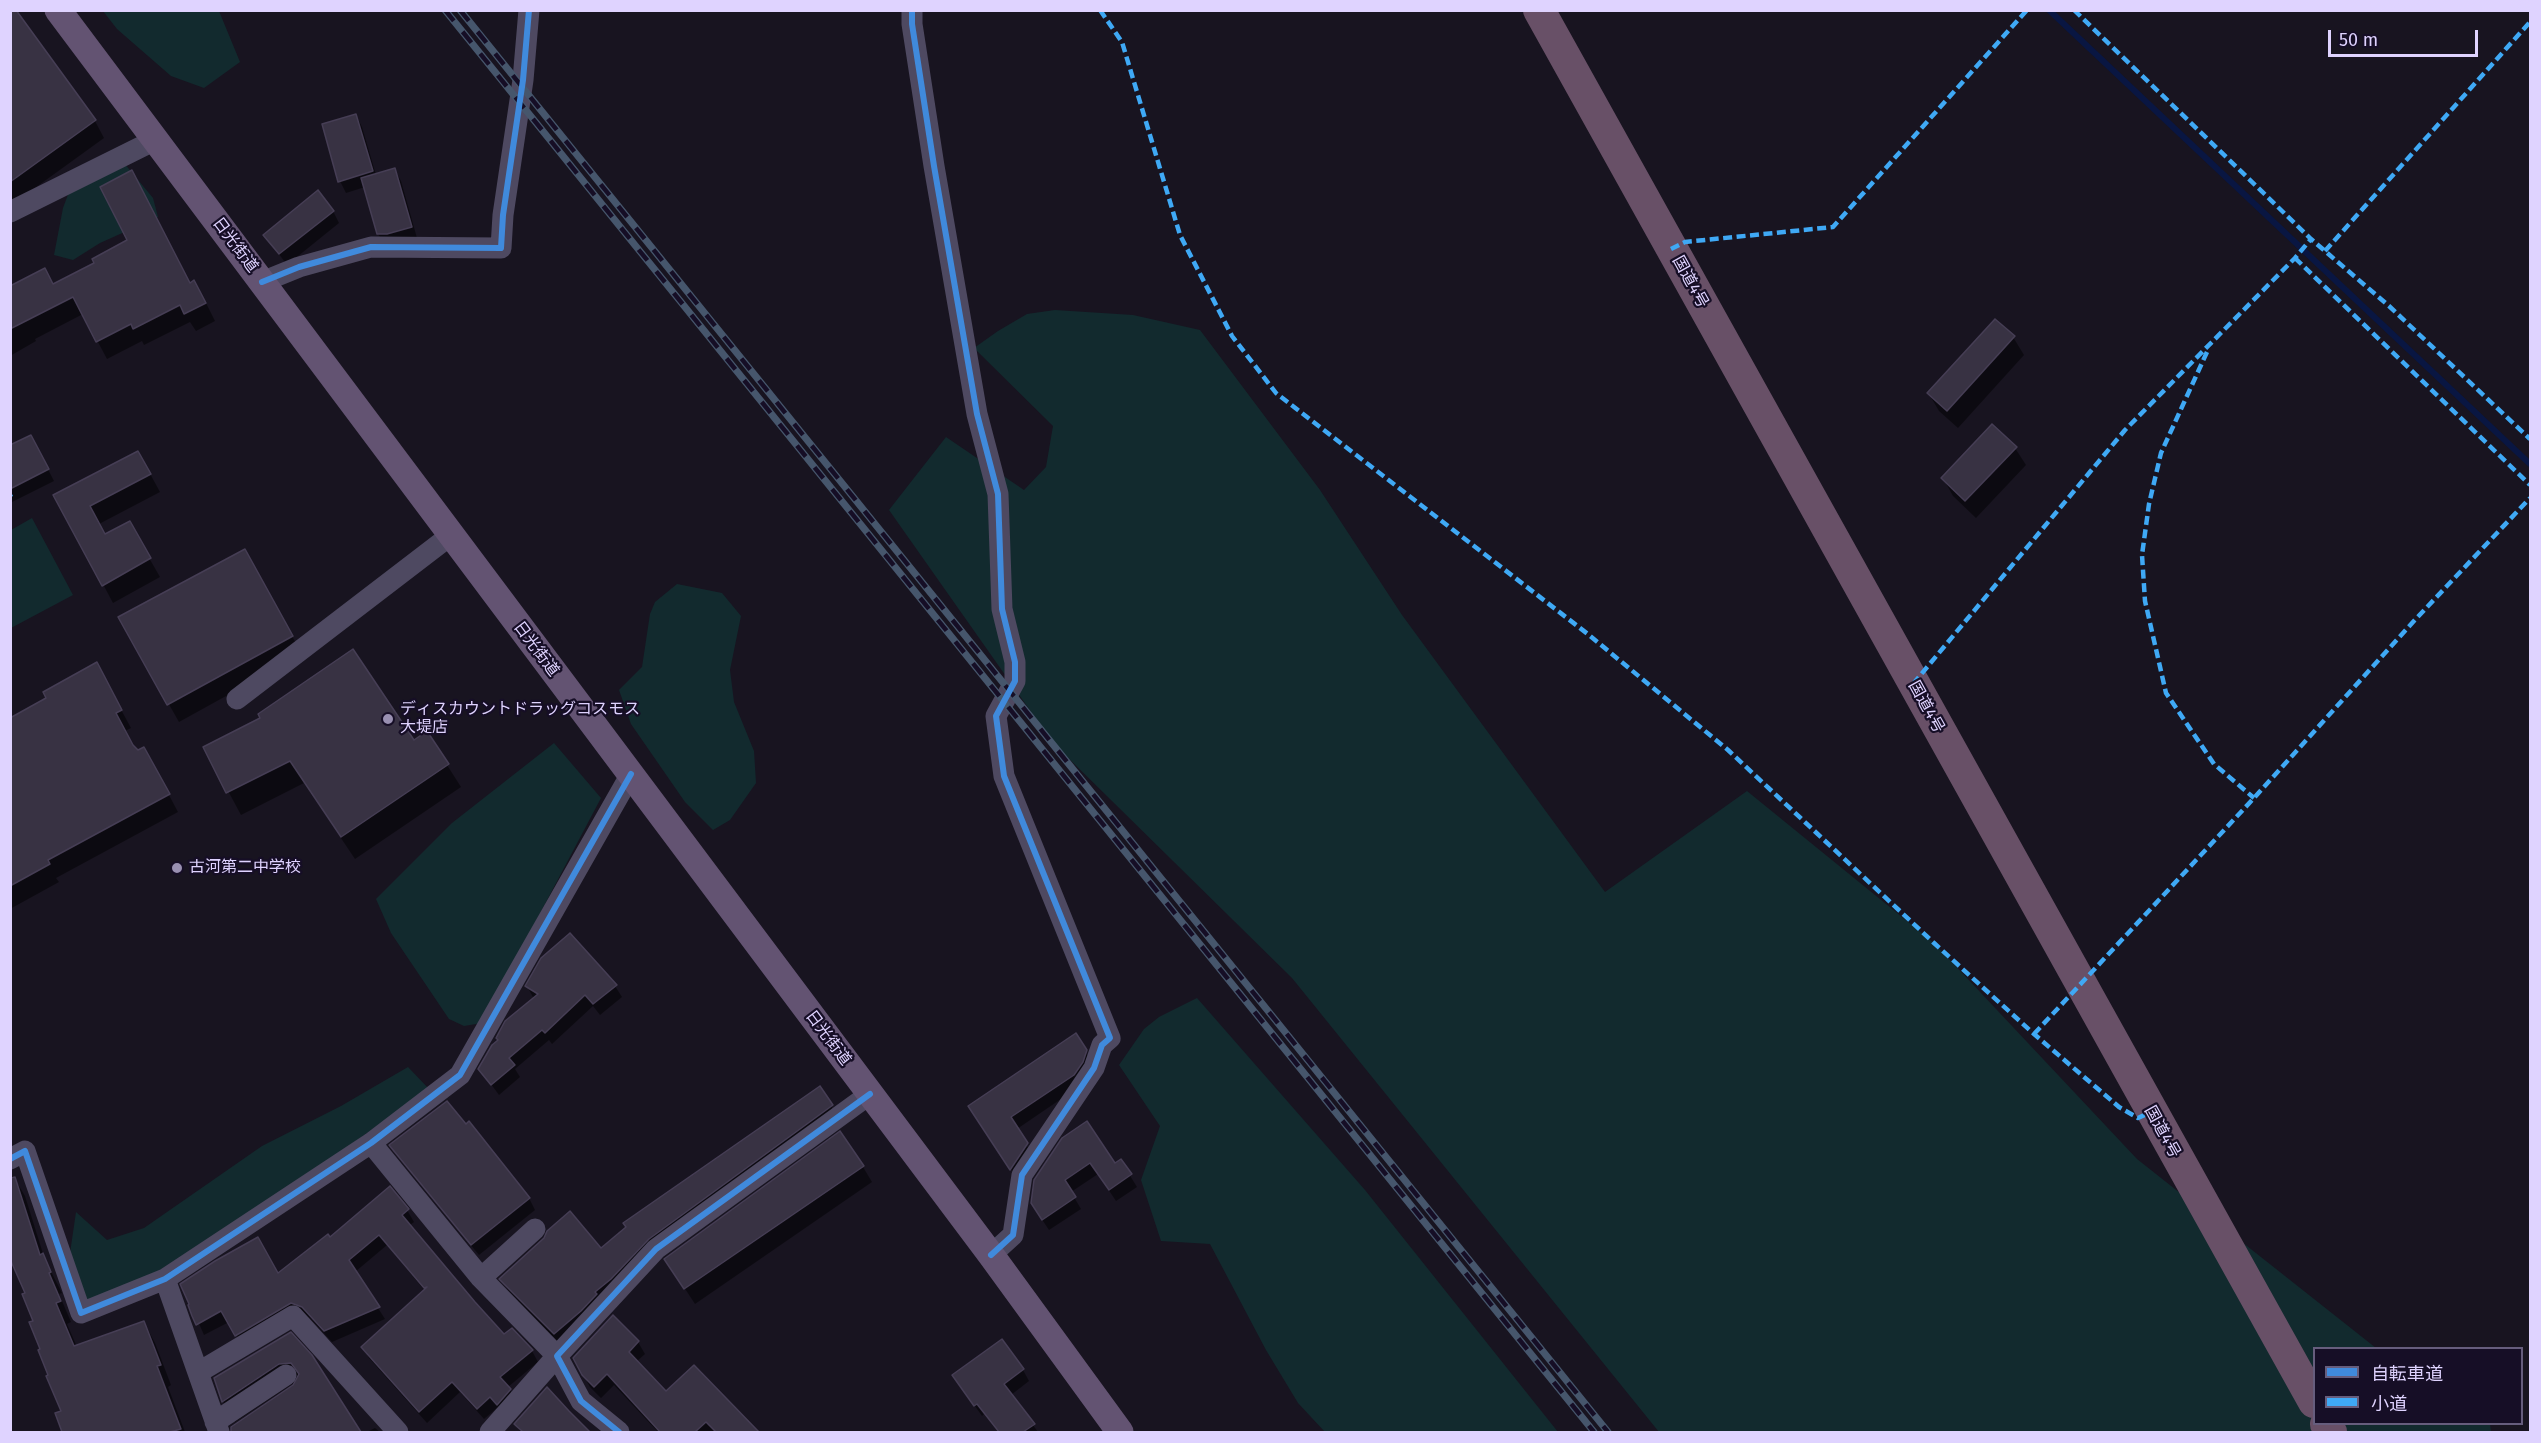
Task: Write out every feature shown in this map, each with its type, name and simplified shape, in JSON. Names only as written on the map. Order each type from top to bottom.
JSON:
[{"type":"highway","name":"国道4号","points":[[1539,10],[2313,1400]]},
{"type":"main road","name":"日光街道","points":[[58,10],[991,1255],[1120,1432]]},
{"type":"street","points":[[262,282],[299,267],[371,247],[501,248],[502,215],[522,80],[529,10]]},
{"type":"street","points":[[912,10],[912,24],[932,154],[973,390],[998,494],[1002,609],[1015,662],[1015,681],[996,716],[1004,776],[1110,1038],[1102,1045],[1094,1068],[1022,1175],[1013,1235],[991,1255]]},
{"type":"street","points":[[10,212],[155,140]]},
{"type":"street","points":[[237,699],[451,534]]},
{"type":"street","points":[[10,1159],[25,1151],[81,1313],[165,1279],[371,1143],[460,1075],[631,774]]},
{"type":"street","points":[[490,1432],[556,1356],[656,1249],[870,1094]]},
{"type":"street","points":[[371,1143],[481,1278],[556,1356],[581,1401],[619,1432]]},
{"type":"street","points":[[481,1278],[535,1229]]},
{"type":"street","points":[[165,1279],[217,1427],[286,1375]]},
{"type":"street","points":[[199,1372],[293,1316],[398,1432]]},
{"type":"green space","points":[[103,11],[219,11],[240,62],[204,88],[171,76],[117,29]]},
{"type":"green space","points":[[124,163],[153,198],[158,217],[100,243],[73,260],[54,255],[63,208],[69,192]]},
{"type":"green space","points":[[1055,310],[1133,315],[1200,330],[1320,490],[1402,615],[1605,892],[1747,791],[1934,943],[2137,1159],[2375,1347],[2313,1347],[2313,1425],[2490,1425],[2491,1432],[1659,1432],[1292,978],[1053,743],[889,510],[946,437],[1024,490],[1046,467],[1053,426],[974,348],[1027,314]]},
{"type":"green space","points":[[32,518],[73,595],[11,628],[11,530]]},
{"type":"green space","points":[[677,584],[722,593],[741,616],[730,670],[734,702],[754,751],[756,783],[730,820],[713,830],[685,802],[631,724],[619,690],[642,667],[650,614],[655,602]]},
{"type":"green space","points":[[554,743],[601,798],[482,1023],[464,1026],[449,1019],[391,933],[376,899],[452,823]]},
{"type":"green space","points":[[1197,998],[1365,1190],[1558,1432],[1325,1432],[1298,1403],[1266,1350],[1210,1244],[1161,1241],[1141,1180],[1160,1126],[1119,1065],[1144,1029],[1159,1017]]},
{"type":"green space","points":[[408,1067],[429,1089],[301,1180],[164,1270],[87,1301],[69,1260],[76,1212],[107,1240],[144,1228],[262,1146],[341,1106]]},
{"type":"building","points":[[10,10],[16,10],[96,120],[10,182]]},
{"type":"building","points":[[356,114],[373,171],[338,182],[322,124]]},
{"type":"building","points":[[395,168],[412,227],[387,234],[377,234],[361,178]]},
{"type":"building","points":[[132,170],[190,283],[194,280],[206,303],[184,314],[180,305],[133,329],[131,324],[96,342],[73,297],[10,329],[10,286],[45,268],[53,284],[94,263],[92,259],[127,240],[100,187]]},
{"type":"building","points":[[318,190],[334,211],[279,254],[263,235]]},
{"type":"building","points":[[1995,319],[2015,336],[1947,411],[1927,393]]},
{"type":"building","points":[[1992,424],[2017,447],[1965,501],[1941,478]]},
{"type":"building","points":[[31,435],[49,469],[10,489],[10,445]]},
{"type":"building","points":[[138,451],[151,474],[90,506],[105,534],[130,521],[151,558],[102,586],[53,495]]},
{"type":"building","points":[[245,549],[293,636],[167,705],[118,617]]},
{"type":"building","points":[[353,649],[414,740],[427,731],[449,764],[341,837],[290,761],[226,793],[203,747],[260,718],[258,714]]},
{"type":"building","points":[[97,662],[122,710],[116,713],[133,745],[138,750],[144,747],[170,794],[48,860],[50,864],[10,886],[10,718],[46,698],[43,692]]},
{"type":"building","points":[[570,933],[617,985],[593,1004],[585,995],[545,1033],[542,1030],[509,1058],[515,1065],[491,1085],[478,1069],[492,1045],[498,1040],[496,1038],[505,1021],[538,994],[525,986],[541,958]]},
{"type":"building","points":[[1076,1033],[1087,1050],[1083,1062],[1074,1075],[1011,1117],[1028,1143],[1010,1170],[968,1106]]},
{"type":"building","points":[[820,1086],[833,1105],[649,1239],[611,1279],[595,1292],[597,1294],[581,1311],[554,1334],[499,1279],[570,1211],[601,1248],[626,1227],[623,1223]]},
{"type":"building","points":[[447,1101],[466,1124],[469,1121],[530,1198],[471,1245],[389,1145]]},
{"type":"building","points":[[1087,1121],[1115,1163],[1121,1159],[1132,1174],[1109,1190],[1090,1163],[1065,1180],[1076,1197],[1042,1220],[1031,1203],[1034,1180],[1062,1138]]},
{"type":"building","points":[[840,1131],[864,1166],[684,1289],[664,1259]]},
{"type":"building","points":[[15,1177],[40,1255],[43,1253],[61,1301],[56,1303],[74,1346],[144,1321],[161,1365],[157,1366],[181,1429],[170,1432],[62,1432],[55,1413],[61,1411],[46,1376],[48,1375],[38,1350],[40,1349],[29,1322],[33,1321],[22,1294],[25,1293],[10,1259],[10,1178]]},
{"type":"building","points":[[390,1186],[409,1209],[402,1215],[475,1302],[504,1334],[512,1328],[533,1350],[500,1377],[511,1389],[497,1405],[490,1397],[477,1409],[452,1382],[419,1412],[361,1347],[427,1287],[424,1288],[379,1235],[349,1260],[380,1307],[324,1331],[302,1307],[291,1303],[235,1336],[221,1311],[196,1325],[180,1284],[258,1237],[278,1273],[328,1234],[330,1237]]},
{"type":"building","points":[[613,1315],[639,1341],[629,1352],[666,1391],[694,1365],[759,1432],[716,1432],[706,1422],[695,1432],[660,1432],[607,1374],[594,1387],[582,1375],[573,1358]]},
{"type":"building","points":[[291,1332],[312,1355],[361,1432],[231,1432],[231,1427],[293,1385],[299,1374],[291,1363],[279,1364],[222,1402],[214,1378]]},
{"type":"building","points":[[1002,1339],[1024,1369],[1004,1384],[1035,1424],[1023,1432],[999,1432],[977,1404],[974,1406],[952,1375]]},
{"type":"building","points":[[547,1387],[590,1432],[523,1432],[514,1424]]},
{"type":"waterway","points":[[2049,10],[2530,464]]},
{"type":"railway","points":[[445,10],[1594,1432]]},
{"type":"railway","points":[[460,10],[1608,1432]]},
{"type":"marked path","points":[[1100,10],[1122,42],[1180,235],[1232,336],[1276,393],[1589,635],[1728,750],[1934,943],[2119,1107],[2138,1118],[2151,1112]]},
{"type":"marked path","points":[[1671,249],[1685,242],[1833,227],[2027,10]]},
{"type":"marked path","points":[[2074,10],[2311,239],[2389,306],[2530,439]]},
{"type":"marked path","points":[[2325,251],[2530,22]]},
{"type":"marked path","points":[[1913,684],[2125,430],[2311,239]]},
{"type":"marked path","points":[[2295,258],[2530,485]]},
{"type":"marked path","points":[[2207,352],[2161,453],[2149,504],[2142,555],[2145,601],[2166,693],[2214,764],[2254,798]]},
{"type":"marked path","points":[[2034,1034],[2530,498]]},
{"type":"cycle path","points":[[262,282],[299,267],[371,247],[501,248],[503,215],[523,80],[529,10]]},
{"type":"cycle path","points":[[912,10],[912,24],[934,166],[977,414],[998,494],[1002,609],[1015,662],[1015,681],[996,716],[1004,776],[1110,1038],[1102,1045],[1094,1068],[1022,1175],[1013,1235],[991,1255]]},
{"type":"cycle path","points":[[10,1159],[25,1151],[81,1313],[165,1279],[371,1143],[460,1075],[631,774]]},
{"type":"cycle path","points":[[619,1432],[581,1401],[557,1356],[656,1249],[870,1094]]},
{"type":"place","name":"ディスカウントドラッグコスモス 大堤店","points":[[388,719]]},
{"type":"place","name":"古河第二中学校","points":[[177,868]]}]
